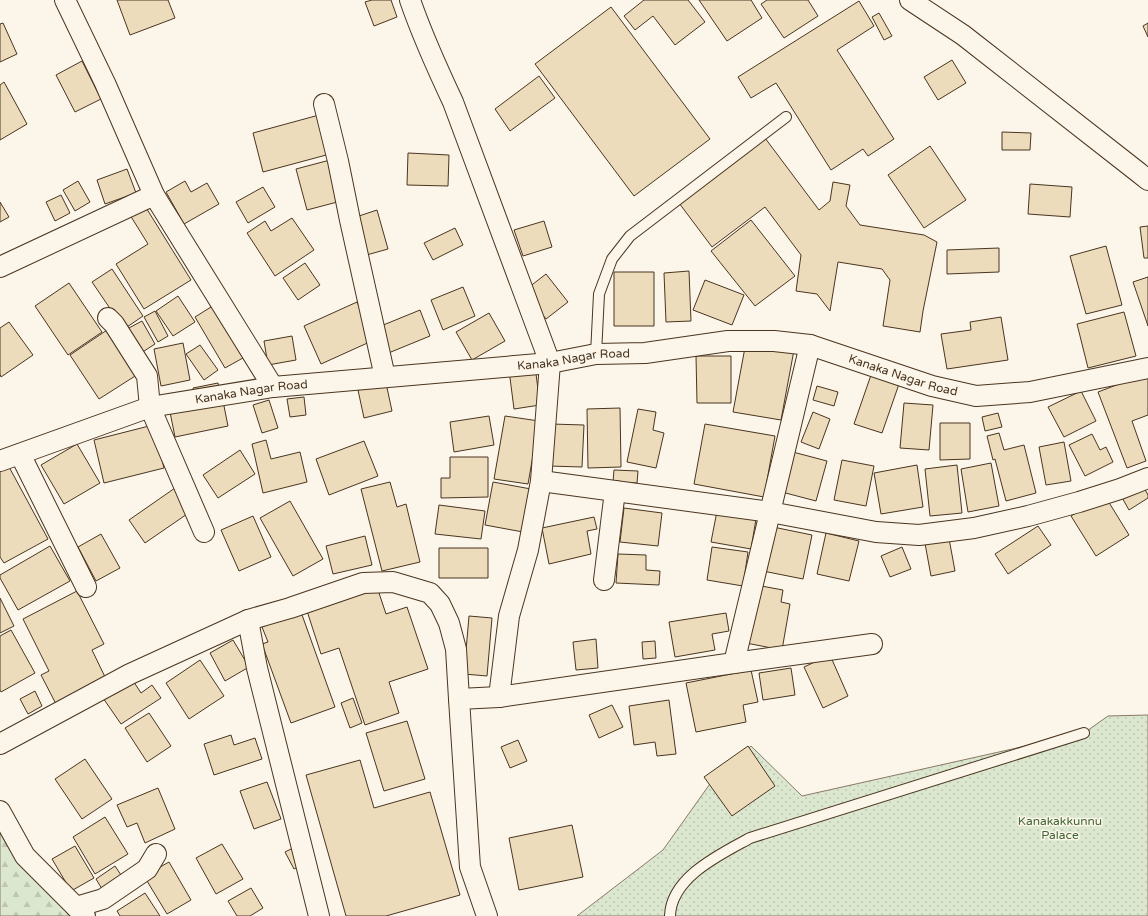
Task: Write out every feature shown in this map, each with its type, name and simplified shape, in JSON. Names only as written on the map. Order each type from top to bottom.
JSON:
[{"type":"street","points":[[65,0],[106,82],[154,195],[273,387]]},
{"type":"street","points":[[410,0],[428,46],[453,102],[550,363],[541,481],[528,550],[509,616],[499,697]]},
{"type":"street","points":[[910,0],[963,35],[1148,180]]},
{"type":"street","points":[[324,104],[338,161],[385,377]]},
{"type":"street","points":[[0,267],[154,195]]},
{"type":"street","points":[[108,318],[114,324],[147,376],[150,407],[204,532]]},
{"type":"street","name":"Kanaka Nagar Road","points":[[0,461],[150,407],[273,387],[550,363],[596,354],[645,353],[728,341],[774,341],[810,345],[932,386],[976,396],[1030,392],[1148,368]]},
{"type":"street","points":[[734,663],[810,345]]},
{"type":"street","points":[[20,454],[86,587]]},
{"type":"street","points":[[541,481],[770,512],[876,532],[919,535],[974,528],[1028,516],[1079,502],[1148,478]]},
{"type":"street","points":[[604,580],[615,491]]},
{"type":"street","points":[[0,744],[130,674],[248,620],[290,608],[363,583],[393,582],[430,593],[440,604],[449,623],[456,649],[470,867],[487,916]]},
{"type":"street","points":[[248,620],[257,668],[319,916]]},
{"type":"street","points":[[459,699],[499,697],[872,644]]},
{"type":"street","points":[[0,811],[25,856],[81,912],[147,869],[156,854]]},
{"type":"lane","points":[[596,354],[598,294],[612,259],[630,236],[786,117]]},
{"type":"lane","points":[[670,916],[670,909],[677,893],[691,876],[709,861],[750,838],[1084,733]]},
{"type":"green space","name":"Kanakakkunnu Palace","points":[[1148,715],[1148,916],[577,916],[663,850],[712,781],[751,746],[802,796],[1084,733],[1108,716]]},
{"type":"green space","points":[[0,831],[77,916],[0,916]]},
{"type":"building","points":[[117,0],[168,0],[175,18],[130,35]]},
{"type":"building","points":[[372,0],[391,0],[397,17],[374,26],[365,2]]},
{"type":"building","points":[[644,0],[688,0],[705,22],[675,45],[653,16],[635,30],[624,16]]},
{"type":"building","points":[[699,0],[751,0],[762,18],[727,41]]},
{"type":"building","points":[[767,0],[808,0],[818,16],[784,38],[761,4]]},
{"type":"building","points":[[859,1],[874,26],[837,50],[894,139],[868,156],[863,149],[831,170],[776,83],[751,98],[738,77]]},
{"type":"building","points":[[611,7],[710,139],[634,196],[535,64]]},
{"type":"building","points":[[879,13],[892,36],[884,40],[872,17]]},
{"type":"building","points":[[3,23],[17,54],[0,62],[0,24]]},
{"type":"building","points":[[1148,23],[1148,37],[1143,26]]},
{"type":"building","points":[[952,60],[966,83],[938,100],[924,77]]},
{"type":"building","points":[[82,61],[101,99],[75,112],[56,75]]},
{"type":"building","points":[[539,76],[555,98],[510,131],[495,109]]},
{"type":"building","points":[[4,82],[27,124],[0,140],[0,85]]},
{"type":"building","points":[[319,115],[330,154],[263,172],[253,133]]},
{"type":"building","points":[[1002,132],[1031,133],[1030,150],[1002,150]]},
{"type":"building","points":[[765,138],[819,210],[830,201],[833,182],[850,185],[846,206],[860,225],[924,235],[937,242],[920,332],[883,326],[890,280],[882,269],[838,262],[830,311],[817,294],[796,291],[801,255],[765,207],[712,247],[679,203]]},
{"type":"building","points":[[930,146],[966,200],[924,228],[888,175]]},
{"type":"building","points":[[408,153],[449,155],[448,186],[407,185]]},
{"type":"building","points":[[330,160],[341,201],[307,210],[296,169]]},
{"type":"building","points":[[127,169],[136,193],[105,204],[97,180]]},
{"type":"building","points":[[78,181],[90,202],[75,211],[63,190]]},
{"type":"building","points":[[185,181],[191,192],[207,183],[219,204],[184,224],[166,192]]},
{"type":"building","points":[[1030,184],[1072,187],[1070,217],[1028,214]]},
{"type":"building","points":[[263,187],[275,207],[248,223],[236,202]]},
{"type":"building","points":[[61,195],[70,213],[55,221],[46,202]]},
{"type":"building","points":[[0,202],[9,217],[0,222]]},
{"type":"building","points":[[145,206],[191,280],[144,309],[116,264],[148,244],[130,215]]},
{"type":"building","points":[[377,210],[388,249],[363,256],[353,218]]},
{"type":"building","points":[[292,218],[314,250],[275,276],[247,233],[265,221],[271,231]]},
{"type":"building","points":[[751,220],[795,276],[755,306],[711,251]]},
{"type":"building","points":[[544,221],[552,247],[523,256],[514,230]]},
{"type":"building","points":[[1148,226],[1148,258],[1144,258],[1140,227]]},
{"type":"building","points":[[455,228],[463,245],[433,260],[424,243]]},
{"type":"building","points":[[1106,246],[1122,305],[1086,314],[1070,256]]},
{"type":"building","points":[[999,248],[999,272],[947,274],[947,250]]},
{"type":"building","points":[[305,263],[320,285],[298,300],[283,278]]},
{"type":"building","points":[[112,269],[143,316],[124,329],[92,282]]},
{"type":"building","points":[[689,271],[691,321],[666,322],[664,273]]},
{"type":"building","points":[[614,272],[654,272],[654,326],[614,326]]},
{"type":"building","points":[[546,274],[568,302],[546,319],[524,291]]},
{"type":"building","points":[[1148,277],[1148,326],[1133,282]]},
{"type":"building","points":[[705,280],[744,295],[732,325],[693,310]]},
{"type":"building","points":[[69,283],[102,332],[68,355],[35,306]]},
{"type":"building","points":[[463,287],[475,316],[443,330],[431,300]]},
{"type":"building","points":[[178,296],[195,322],[173,336],[156,311]]},
{"type":"building","points":[[219,302],[250,354],[225,368],[195,317]]},
{"type":"building","points":[[357,302],[374,340],[321,364],[304,326]]},
{"type":"building","points":[[420,310],[430,336],[386,354],[376,328]]},
{"type":"building","points":[[155,311],[168,336],[158,342],[144,317]]},
{"type":"building","points":[[1124,312],[1136,356],[1088,368],[1077,324]]},
{"type":"building","points":[[489,313],[505,341],[472,360],[456,332]]},
{"type":"building","points":[[1001,317],[1008,360],[947,369],[941,334],[971,330],[970,322]]},
{"type":"building","points":[[142,321],[155,344],[141,353],[127,329]]},
{"type":"building","points":[[9,322],[33,355],[1,377],[0,328]]},
{"type":"building","points":[[113,326],[143,371],[99,399],[70,355]]},
{"type":"building","points":[[292,336],[296,360],[268,365],[264,341]]},
{"type":"building","points":[[746,342],[794,350],[781,420],[733,412]]},
{"type":"building","points":[[183,343],[190,380],[161,386],[154,349]]},
{"type":"building","points":[[200,345],[218,370],[204,380],[186,354]]},
{"type":"building","points":[[696,356],[731,356],[731,403],[697,403]]},
{"type":"building","points":[[535,366],[540,405],[514,409],[509,370]]},
{"type":"building","points":[[1148,373],[1148,415],[1132,421],[1146,461],[1127,468],[1098,392]]},
{"type":"building","points":[[871,375],[899,384],[882,433],[854,424]]},
{"type":"building","points":[[218,383],[220,392],[195,397],[193,388]]},
{"type":"building","points":[[386,383],[392,411],[364,418],[358,390]]},
{"type":"building","points":[[817,386],[838,392],[834,406],[813,400]]},
{"type":"building","points":[[1081,391],[1096,421],[1064,437],[1048,407]]},
{"type":"building","points":[[222,396],[228,426],[175,437],[169,407]]},
{"type":"building","points":[[304,397],[306,415],[290,417],[287,399]]},
{"type":"building","points":[[269,400],[278,428],[262,433],[253,405]]},
{"type":"building","points":[[904,403],[933,405],[929,450],[900,448]]},
{"type":"building","points":[[620,408],[621,467],[588,468],[587,409]]},
{"type":"building","points":[[638,409],[656,412],[653,430],[664,433],[656,468],[627,462]]},
{"type":"building","points":[[813,412],[830,419],[819,449],[801,442]]},
{"type":"building","points":[[998,413],[1002,427],[985,431],[982,417]]},
{"type":"building","points":[[489,416],[494,445],[454,452],[450,422]]},
{"type":"building","points":[[505,416],[539,421],[528,484],[494,479]]},
{"type":"building","points":[[940,423],[970,423],[970,459],[940,460]]},
{"type":"building","points":[[551,424],[584,425],[582,467],[549,466]]},
{"type":"building","points":[[705,424],[775,436],[764,497],[694,484]]},
{"type":"building","points":[[153,425],[164,468],[104,483],[94,440]]},
{"type":"building","points":[[999,433],[1004,450],[1024,445],[1036,493],[1006,501],[995,459],[993,460],[987,436]]},
{"type":"building","points":[[1092,434],[1100,450],[1106,447],[1113,462],[1085,476],[1069,445]]},
{"type":"building","points":[[266,440],[271,459],[300,452],[307,482],[263,493],[252,444]]},
{"type":"building","points":[[364,441],[378,476],[329,495],[316,459]]},
{"type":"building","points":[[1064,442],[1071,481],[1046,485],[1039,447]]},
{"type":"building","points":[[77,444],[100,483],[64,504],[41,465]]},
{"type":"building","points":[[240,450],[255,474],[218,498],[203,475]]},
{"type":"building","points":[[789,451],[827,461],[816,501],[778,491]]},
{"type":"building","points":[[450,457],[488,457],[488,497],[441,498],[441,478],[450,478]]},
{"type":"building","points":[[842,460],[874,466],[866,506],[834,500]]},
{"type":"building","points":[[991,463],[999,506],[968,512],[961,469]]},
{"type":"building","points":[[8,465],[48,539],[4,563],[0,557],[0,469]]},
{"type":"building","points":[[917,465],[923,507],[881,514],[874,473]]},
{"type":"building","points":[[957,465],[962,513],[930,516],[925,469]]},
{"type":"building","points":[[614,470],[638,471],[637,483],[613,482]]},
{"type":"building","points":[[390,482],[397,507],[406,504],[420,562],[382,571],[361,489]]},
{"type":"building","points":[[493,482],[531,489],[523,532],[485,525]]},
{"type":"building","points":[[1141,482],[1148,495],[1148,498],[1129,510],[1120,494]]},
{"type":"building","points":[[175,488],[190,512],[145,543],[129,520]]},
{"type":"building","points":[[1105,496],[1129,535],[1096,556],[1071,516]]},
{"type":"building","points":[[290,501],[323,559],[293,576],[260,518]]},
{"type":"building","points":[[439,505],[485,511],[481,539],[435,534]]},
{"type":"building","points":[[718,506],[757,513],[751,549],[711,542]]},
{"type":"building","points":[[624,508],[662,513],[658,546],[620,542]]},
{"type":"building","points":[[253,516],[271,557],[239,571],[221,530]]},
{"type":"building","points":[[594,517],[597,529],[587,531],[591,554],[549,564],[542,528]]},
{"type":"building","points":[[1038,526],[1051,545],[1008,574],[995,554]]},
{"type":"building","points":[[773,527],[812,535],[803,579],[763,571]]},
{"type":"building","points":[[826,533],[859,541],[849,581],[817,574]]},
{"type":"building","points":[[948,533],[955,571],[931,576],[924,538]]},
{"type":"building","points":[[101,534],[120,568],[96,581],[78,547]]},
{"type":"building","points":[[365,536],[372,565],[333,574],[326,546]]},
{"type":"building","points":[[50,546],[70,581],[18,610],[0,578],[0,575]]},
{"type":"building","points":[[712,547],[748,552],[743,586],[707,580]]},
{"type":"building","points":[[902,547],[911,569],[890,577],[881,556]]},
{"type":"building","points":[[439,548],[488,548],[488,578],[439,578]]},
{"type":"building","points":[[618,554],[646,555],[646,570],[660,571],[659,585],[616,583]]},
{"type":"building","points":[[756,585],[783,590],[781,602],[790,604],[782,650],[746,643]]},
{"type":"building","points":[[377,587],[386,614],[407,607],[428,669],[389,682],[399,713],[365,725],[339,648],[321,654],[307,611]]},
{"type":"building","points":[[77,591],[104,644],[92,650],[106,679],[56,704],[41,675],[49,671],[23,619]]},
{"type":"building","points":[[0,598],[14,626],[0,633]]},
{"type":"building","points":[[301,612],[335,707],[291,723],[262,644],[268,642],[262,627]]},
{"type":"building","points":[[726,613],[729,631],[712,634],[715,650],[675,657],[669,622]]},
{"type":"building","points":[[469,616],[492,618],[487,676],[464,674]]},
{"type":"building","points":[[11,630],[35,673],[1,692],[0,636]]},
{"type":"building","points":[[596,639],[598,668],[576,670],[573,642]]},
{"type":"building","points":[[233,640],[249,667],[225,681],[210,653]]},
{"type":"building","points":[[655,641],[656,658],[643,659],[642,642]]},
{"type":"building","points":[[830,655],[848,696],[823,708],[804,667]]},
{"type":"building","points":[[200,660],[224,696],[189,719],[166,683]]},
{"type":"building","points":[[791,668],[795,695],[763,700],[759,673]]},
{"type":"building","points":[[751,670],[758,702],[743,705],[746,722],[696,732],[686,683]]},
{"type":"building","points":[[132,679],[141,693],[152,685],[161,698],[121,724],[103,698]]},
{"type":"building","points":[[35,691],[42,706],[28,714],[20,699]]},
{"type":"building","points":[[353,698],[362,723],[350,728],[341,703]]},
{"type":"building","points":[[669,700],[676,754],[657,756],[655,742],[634,745],[629,706]]},
{"type":"building","points":[[612,705],[623,727],[599,738],[589,715]]},
{"type":"building","points":[[149,713],[171,746],[147,762],[125,728]]},
{"type":"building","points":[[407,721],[425,779],[384,791],[366,733]]},
{"type":"building","points":[[231,735],[234,745],[255,738],[262,759],[214,775],[204,744]]},
{"type":"building","points":[[518,740],[527,761],[510,768],[501,747]]},
{"type":"building","points":[[748,746],[775,786],[732,816],[704,777]]},
{"type":"building","points":[[85,759],[112,799],[82,819],[55,779]]},
{"type":"building","points":[[360,760],[374,808],[430,792],[460,895],[386,916],[346,916],[306,775]]},
{"type":"building","points":[[267,782],[281,819],[254,829],[240,791]]},
{"type":"building","points":[[158,788],[175,829],[145,843],[137,823],[127,827],[117,805]]},
{"type":"building","points":[[105,817],[128,854],[95,874],[73,837]]},
{"type":"building","points":[[572,825],[583,877],[519,890],[509,838]]},
{"type":"building","points":[[222,844],[243,879],[216,894],[196,858]]},
{"type":"building","points":[[75,846],[94,878],[71,891],[52,859]]},
{"type":"building","points":[[295,847],[304,864],[294,869],[285,852]]},
{"type":"building","points":[[169,862],[191,900],[167,914],[144,876]]},
{"type":"building","points":[[115,866],[125,881],[105,894],[96,879]]},
{"type":"building","points":[[251,888],[263,908],[250,916],[237,916],[228,901]]},
{"type":"building","points":[[145,893],[160,916],[120,916],[117,911]]}]
